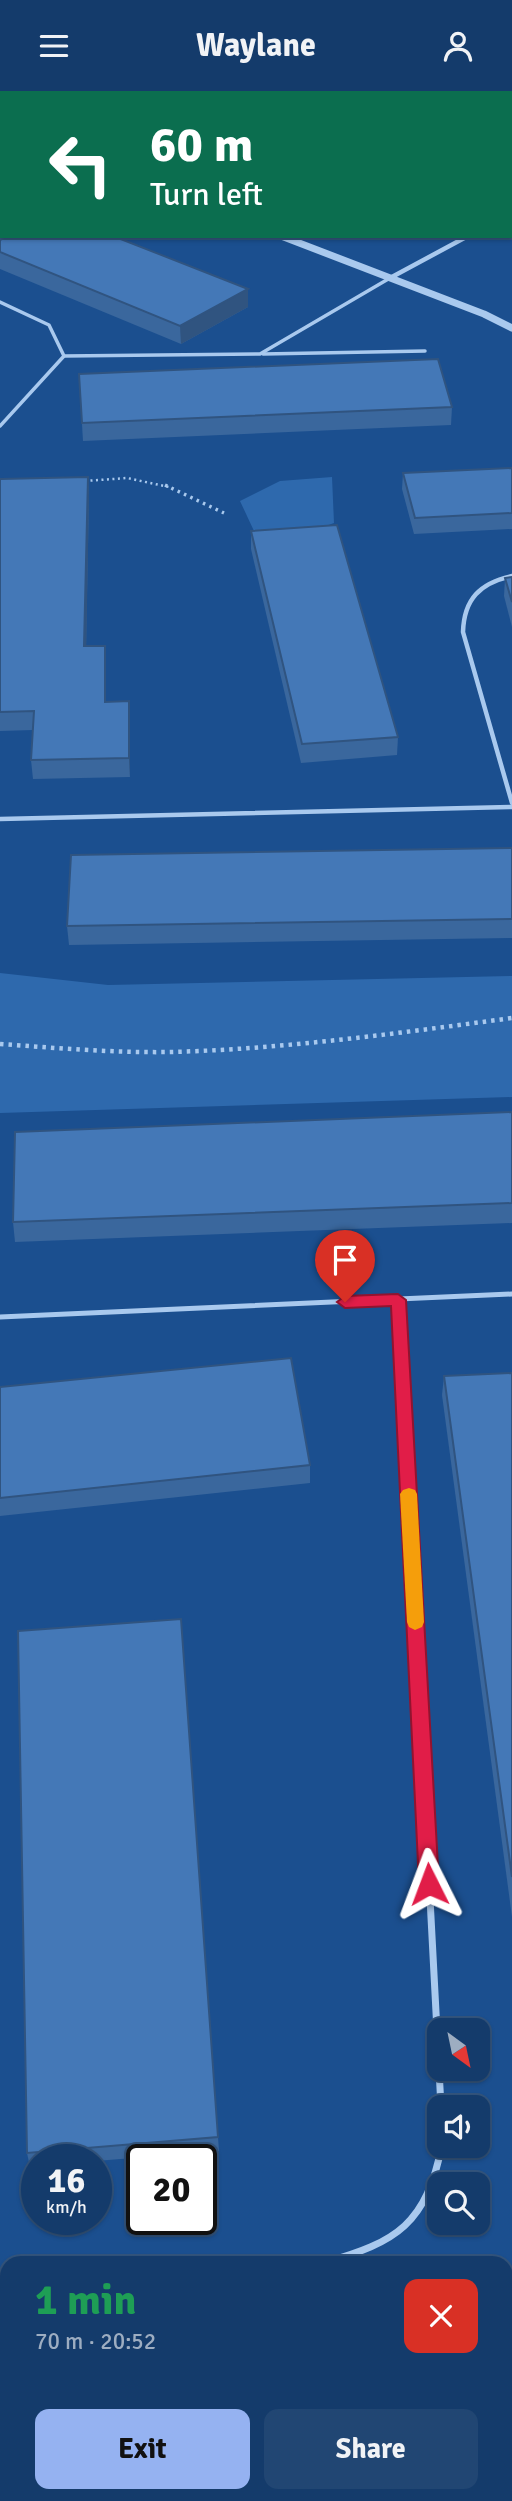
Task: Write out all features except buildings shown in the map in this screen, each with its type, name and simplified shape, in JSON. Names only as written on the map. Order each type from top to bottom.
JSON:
[{"type":"street","points":[[286,238],[484,314],[512,328]]},
{"type":"street","points":[[390,278],[464,238]]},
{"type":"lane","points":[[260,354],[390,278]]},
{"type":"lane","points":[[0,302],[49,325],[64,356]]},
{"type":"lane","points":[[0,426],[64,356],[425,351]]},
{"type":"lane","points":[[0,819],[512,805],[463,632],[462,611],[474,591],[512,576]]},
{"type":"lane","points":[[0,1317],[512,1294]]},
{"type":"lane","points":[[398,1300],[440,2095]]},
{"type":"lane","points":[[353,2256],[386,2242],[412,2221],[431,2193],[439,2158]]},
{"type":"path","points":[[76,481],[127,478],[163,484],[224,513]]},
{"type":"path","points":[[0,1044],[63,1049],[191,1052],[352,1039],[512,1018]]},
{"type":"shaded area","points":[[332,477],[334,523],[304,534],[254,531],[240,501],[280,481]]},
{"type":"shaded area","points":[[0,973],[108,985],[512,976],[512,1097],[0,1113]]},
{"type":"slow traffic","points":[[409,1494],[415,1622]]},
{"type":"route","points":[[345,1302],[398,1300],[429,1884]]}]
